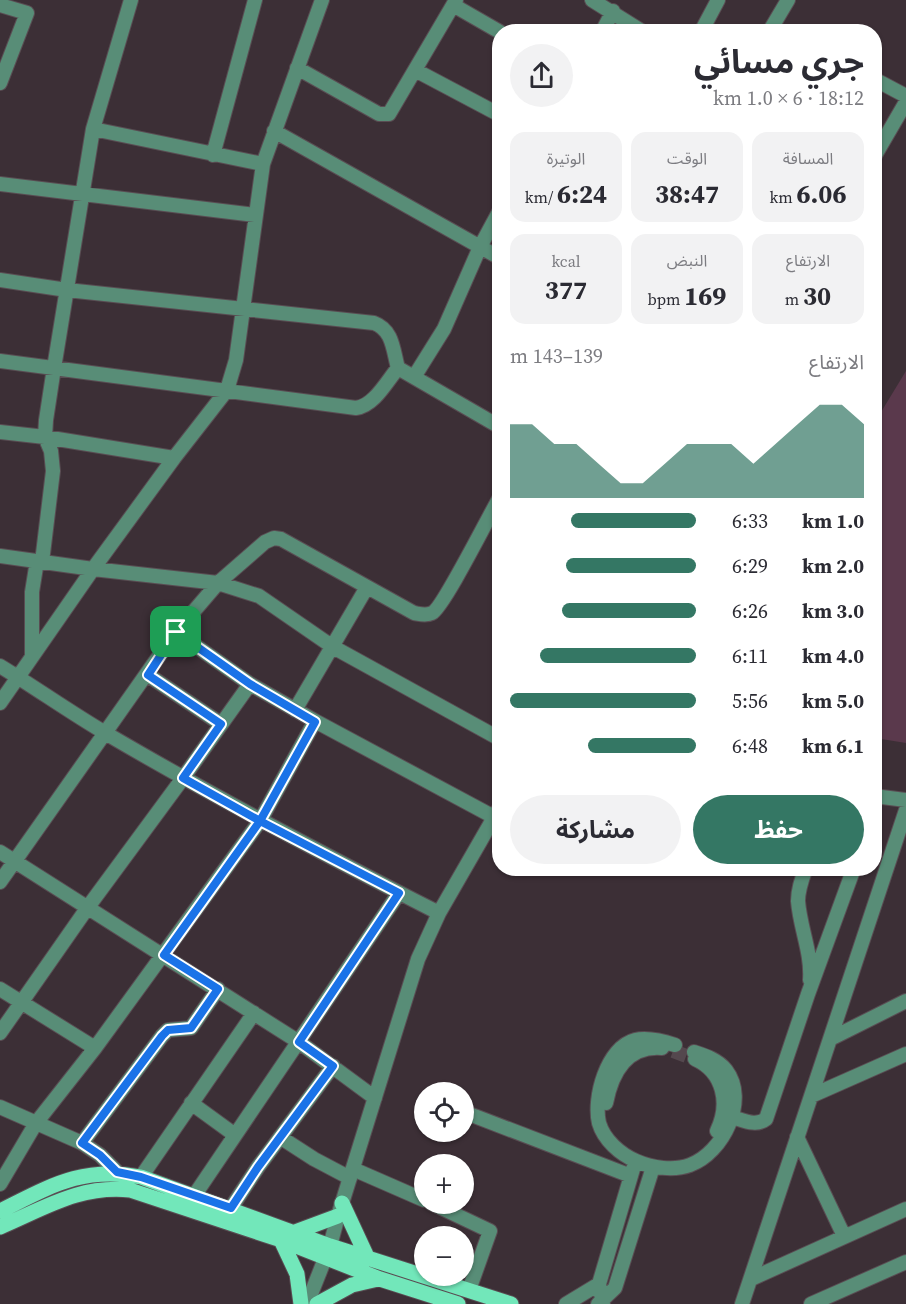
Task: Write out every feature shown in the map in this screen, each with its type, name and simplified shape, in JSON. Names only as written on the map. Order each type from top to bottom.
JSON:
[{"type":"main road","points":[[0,1211],[57,1184],[94,1173],[117,1172],[141,1177],[295,1232],[380,1279],[458,1304]]},
{"type":"main road","points":[[0,1227],[77,1194],[110,1188],[130,1190],[281,1240],[328,1252],[368,1258],[511,1304]]},
{"type":"main road","points":[[295,1232],[340,1210],[368,1258]]},
{"type":"main road","points":[[281,1240],[297,1274],[301,1304]]},
{"type":"main road","points":[[317,1304],[352,1285],[380,1279]]},
{"type":"street","points":[[32,657],[32,592],[40,561],[53,471],[51,451],[45,437],[54,368],[93,129],[131,0]]},
{"type":"street","points":[[213,155],[255,0]]},
{"type":"street","points":[[0,703],[93,569],[227,390],[236,360],[263,164],[322,0]]},
{"type":"street","points":[[592,0],[632,24]]},
{"type":"street","points":[[705,24],[718,0]]},
{"type":"street","points":[[774,24],[788,0]]},
{"type":"street","points":[[297,68],[379,114],[385,115],[392,112],[455,3],[492,27]]},
{"type":"street","points":[[0,5],[29,6],[0,83]]},
{"type":"street","points":[[606,24],[613,11]]},
{"type":"street","points":[[415,70],[492,111]]},
{"type":"street","points":[[882,83],[906,96]]},
{"type":"street","points":[[882,144],[906,102]]},
{"type":"street","points":[[93,129],[263,164]]},
{"type":"street","points":[[274,131],[492,254]]},
{"type":"street","points":[[0,184],[255,215]]},
{"type":"street","points":[[414,377],[444,329],[492,225]]},
{"type":"street","points":[[0,280],[67,290],[374,323],[383,327],[388,333],[398,368],[492,422]]},
{"type":"street","points":[[0,362],[356,408],[364,407],[398,368]]},
{"type":"street","points":[[0,432],[174,458]]},
{"type":"street","points":[[0,882],[148,675],[176,632],[218,583],[265,542],[274,538],[281,539],[414,613],[431,614],[448,592],[492,512]]},
{"type":"street","points":[[0,556],[218,583],[259,596],[333,646],[492,735]]},
{"type":"street","points":[[295,710],[367,587]]},
{"type":"street","points":[[176,632],[250,684],[315,722],[492,810]]},
{"type":"street","points":[[0,666],[105,733],[183,778],[260,821],[439,913]]},
{"type":"street","points":[[148,675],[221,724]]},
{"type":"street","points":[[0,1033],[88,907],[250,684]]},
{"type":"street","points":[[0,1184],[36,1123],[164,955],[260,821],[315,722]]},
{"type":"street","points":[[882,797],[906,801]]},
{"type":"street","points":[[742,1304],[906,810]]},
{"type":"street","points":[[307,1304],[328,1252],[418,958],[439,913],[492,821]]},
{"type":"street","points":[[0,852],[299,1042],[375,1098]]},
{"type":"street","points":[[803,876],[798,901],[809,958],[808,994]]},
{"type":"street","points":[[732,1117],[755,1123],[766,1119],[851,876]]},
{"type":"street","points":[[194,1196],[399,893]]},
{"type":"street","points":[[0,989],[95,1048]]},
{"type":"street","points":[[82,1143],[162,1036],[168,1030],[191,1028],[218,989]]},
{"type":"street","points":[[830,1040],[906,1001]]},
{"type":"street","points":[[141,1177],[254,1013]]},
{"type":"street","points":[[674,1048],[645,1049],[630,1054],[613,1076],[604,1118],[607,1138],[616,1149],[635,1161],[653,1167],[673,1168],[690,1165],[710,1153],[721,1140],[732,1117],[735,1105],[733,1087],[727,1071],[717,1061],[693,1055],[709,1066],[718,1078],[724,1093],[719,1128],[710,1145],[690,1165]]},
{"type":"street","points":[[811,1096],[906,1054]]},
{"type":"street","points":[[231,1208],[258,1167],[333,1066]]},
{"type":"street","points":[[191,1103],[235,1135]]},
{"type":"street","points":[[0,1107],[82,1143],[100,1155],[117,1172]]},
{"type":"street","points":[[474,1116],[631,1176]]},
{"type":"street","points":[[280,1137],[314,1159],[414,1196]]},
{"type":"street","points":[[797,1137],[844,1236]]},
{"type":"street","points":[[601,1298],[635,1161]]},
{"type":"street","points":[[619,1304],[615,1288],[653,1167]]},
{"type":"street","points":[[751,1279],[906,1209]]},
{"type":"street","points":[[454,1214],[490,1231],[469,1290]]},
{"type":"street","points":[[812,1304],[906,1262]]},
{"type":"street","points":[[566,1304],[580,1297],[601,1298],[615,1288]]},
{"type":"shaded area","points":[[906,371],[906,743],[882,739],[882,410]]},
{"type":"tunnel","points":[[673,1051],[692,1058]]},
{"type":"route","points":[[176,632],[148,675],[221,724],[183,778],[260,821],[399,893],[299,1042],[333,1066],[258,1167],[231,1208],[141,1177],[117,1172],[100,1155],[82,1143],[162,1036],[168,1030],[191,1028],[218,989],[164,955],[260,821],[315,722],[250,684],[176,632]]}]
